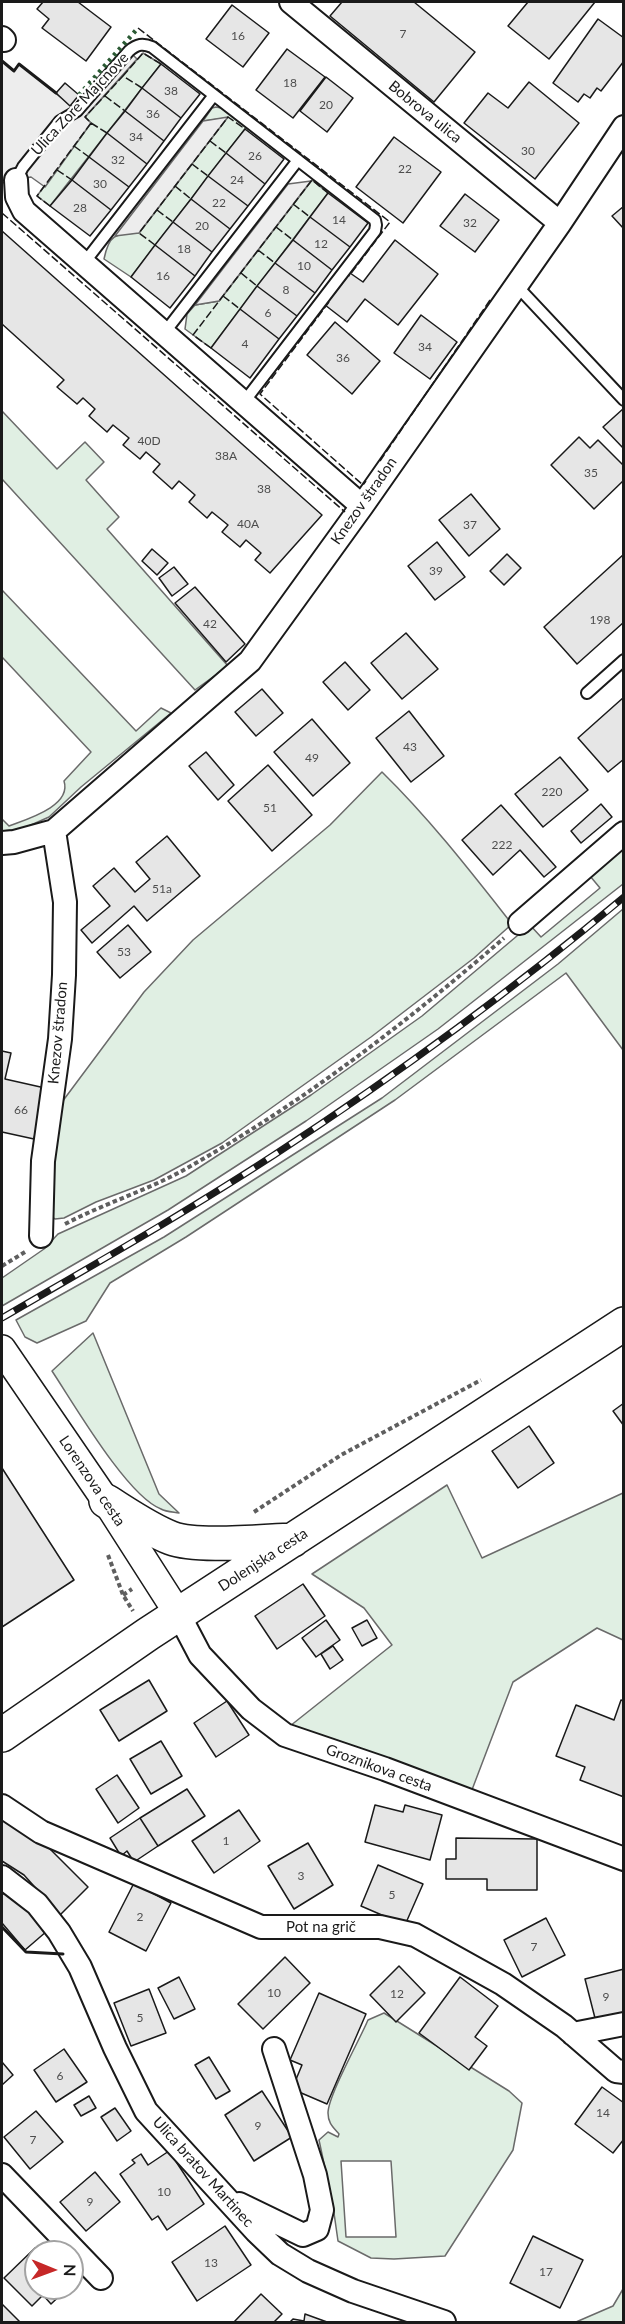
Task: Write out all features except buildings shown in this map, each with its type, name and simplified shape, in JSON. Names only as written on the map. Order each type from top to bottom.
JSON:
[{"type":"main road","name":"Dolenjska cesta","points":[[2,1735],[179,1615],[624,1324]]},
{"type":"main road","points":[[106,1501],[145,1525],[172,1538],[191,1542],[293,1540]]},
{"type":"street","name":"Bobrova ulica","points":[[291,2],[560,223]]},
{"type":"street","name":"Knezov štradon","points":[[2,843],[54,831],[250,661],[362,506],[560,223],[624,127]]},
{"type":"street","name":"Ulica Zore Majcnove","points":[[16,180],[17,197],[24,211],[362,506]]},
{"type":"street","name":"Knezov štradon","points":[[41,1236],[40,1205],[43,1161],[60,1039],[64,975],[65,902],[54,831]]},
{"type":"street","points":[[520,923],[624,833]]},
{"type":"street","name":"Lorenzova cesta","points":[[2,1349],[106,1501],[179,1615]]},
{"type":"street","name":"Groznikova cesta","points":[[179,1615],[200,1655],[251,1710],[285,1734],[624,1859]]},
{"type":"street","name":"Pot na grič","points":[[2,1806],[42,1832],[261,1927],[380,1927],[415,1935],[503,1984],[573,2034],[616,2072],[624,2072]]},
{"type":"street","name":"Ulica bratov Martinec","points":[[2,1877],[37,1904],[59,1932],[80,1967],[115,2049],[146,2111],[256,2231],[280,2254],[308,2271],[353,2291],[444,2322]]},
{"type":"street","points":[[573,2034],[624,2024]]},
{"type":"street","points":[[230,2200],[303,2235],[317,2229],[322,2210],[315,2175],[274,2049]]},
{"type":"street","points":[[2,2175],[101,2278]]},
{"type":"lane","name":"Ulica Zore Majcnove","points":[[16,180],[23,166],[60,121],[77,111],[135,46],[144,45],[152,47],[372,217],[376,228],[244,402]]},
{"type":"lane","points":[[84,262],[214,95]]},
{"type":"lane","points":[[165,332],[298,160]]},
{"type":"lane","points":[[516,285],[624,400]]},
{"type":"lane","points":[[586,693],[624,660]]},
{"type":"path","points":[[41,1236],[100,1206],[165,1179],[233,1142],[397,1027],[520,923]]},
{"type":"path","points":[[248,1516],[341,1455],[488,1377],[527,1387]]},
{"type":"green space","points":[[143,53],[161,64],[50,206],[37,196],[91,123],[85,117]]},
{"type":"green space","points":[[212,108],[221,108],[246,126],[245,129],[131,277],[104,259],[108,245],[114,237],[119,235],[139,233],[227,118],[203,121]]},
{"type":"green space","points":[[312,180],[328,193],[211,348],[185,329],[187,314],[195,305],[219,301]]},
{"type":"green space","points":[[2,411],[57,469],[85,442],[104,462],[86,480],[119,517],[107,529],[228,666],[195,690],[2,479]]},
{"type":"green space","points":[[2,590],[136,731],[161,708],[171,713],[81,787],[49,817],[22,829],[2,831],[2,819],[9,826],[55,804],[65,790],[64,781],[91,752],[2,657]]},
{"type":"green space","points":[[382,772],[466,865],[512,924],[474,958],[371,1037],[222,1143],[154,1180],[96,1202],[64,1218],[55,1219],[50,1215],[57,1109],[65,1098],[144,992],[193,940],[330,825]]},
{"type":"green space","points":[[623,846],[623,884],[438,1029],[306,1121],[168,1210],[2,1306],[2,1278],[44,1249],[58,1234],[186,1176],[311,1095],[422,1016],[530,925],[541,937],[600,888],[590,876]]},
{"type":"green space","points":[[623,909],[623,1050],[566,973],[395,1100],[186,1237],[110,1283],[86,1321],[37,1343],[25,1337],[16,1320],[164,1237],[382,1098],[558,964]]},
{"type":"green space","points":[[93,1333],[159,1494],[179,1513],[161,1509],[147,1501],[133,1487],[102,1448],[52,1371]]},
{"type":"green space","points":[[447,1485],[482,1558],[623,1493],[623,1640],[597,1628],[513,1682],[470,1795],[290,1726],[392,1645],[364,1608],[312,1574]]},
{"type":"green space","points":[[384,2013],[509,2091],[522,2103],[513,2150],[445,2256],[371,2258],[338,2241],[319,2140],[328,2132],[338,2137],[339,2134],[329,2120],[329,2105],[368,2020]],"holes":[[[341,2161],[391,2161],[396,2237],[346,2237]]]},
{"type":"green space","points":[[623,2289],[623,2322],[576,2322],[613,2306]]},
{"type":"shaded area","points":[[133,55],[137,59],[85,117],[91,123],[45,187],[31,177],[2,183],[2,61],[14,71],[19,64],[79,112]]},
{"type":"shaded area","points":[[228,117],[139,233],[115,236],[203,121]]},
{"type":"shaded area","points":[[311,181],[219,301],[195,305],[288,184]]},
{"type":"railway","points":[[2,1318],[207,1197],[319,1125],[496,999],[624,897]]},
{"type":"hedge","points":[[79,95],[138,28]]},
{"type":"fence","points":[[138,28],[390,222],[349,276]]},
{"type":"fence","points":[[142,88],[123,76],[143,53],[161,64]]},
{"type":"fence","points":[[50,206],[37,196],[91,123],[85,117],[123,76]]},
{"type":"fence","points":[[105,96],[125,111]]},
{"type":"fence","points":[[155,245],[139,233],[228,117],[245,129]]},
{"type":"fence","points":[[91,123],[107,133]]},
{"type":"fence","points":[[210,141],[226,153]]},
{"type":"fence","points":[[74,146],[89,157]]},
{"type":"fence","points":[[192,164],[208,176]]},
{"type":"fence","points":[[57,170],[72,180]]},
{"type":"fence","points":[[211,348],[193,335],[312,180],[328,193]]},
{"type":"fence","points":[[175,186],[191,199]]},
{"type":"fence","points":[[293,204],[310,217]]},
{"type":"fence","points":[[157,210],[173,222]]},
{"type":"fence","points":[[2,213],[345,512]]},
{"type":"fence","points":[[276,227],[293,240]]},
{"type":"fence","points":[[258,250],[275,263]]},
{"type":"fence","points":[[241,273],[257,286]]},
{"type":"fence","points":[[223,296],[240,309]]},
{"type":"fence","points":[[380,461],[490,300]]},
{"type":"fence","points":[[329,302],[260,394],[363,485],[366,481]]},
{"type":"wall","points":[[2,61],[14,71],[19,64],[56,93]]},
{"type":"wall","points":[[2,1927],[26,1952],[63,1954]]}]
